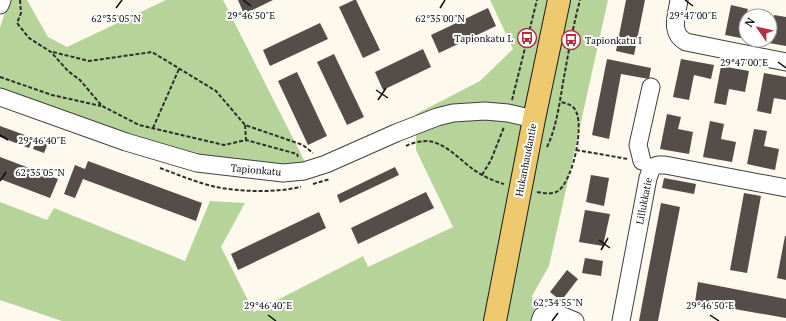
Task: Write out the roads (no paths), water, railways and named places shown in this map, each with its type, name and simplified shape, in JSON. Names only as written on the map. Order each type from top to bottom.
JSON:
[{"type":"main road","name":"Hukanhaudantie","points":[[495,321],[534,119],[560,0]]},
{"type":"street","points":[[0,5],[2,0]]},
{"type":"street","points":[[679,0],[675,32],[680,39],[686,42],[786,62]]},
{"type":"street","points":[[642,161],[638,145],[650,87]]},
{"type":"street","name":"Tapionkatu","points":[[0,97],[126,142],[197,163],[283,174],[304,171],[326,164],[396,133],[453,113],[485,111],[508,113],[534,119]]},
{"type":"street","name":"Lillukkatie","points":[[621,321],[648,178],[652,167],[665,165],[786,188]]},
{"type":"street","points":[[540,321],[542,316],[556,313],[575,321]]},
{"type":"place","name":"Tapionkatu L","points":[[527,38]]},
{"type":"place","name":"Tapionkatu I","points":[[571,40]]}]
